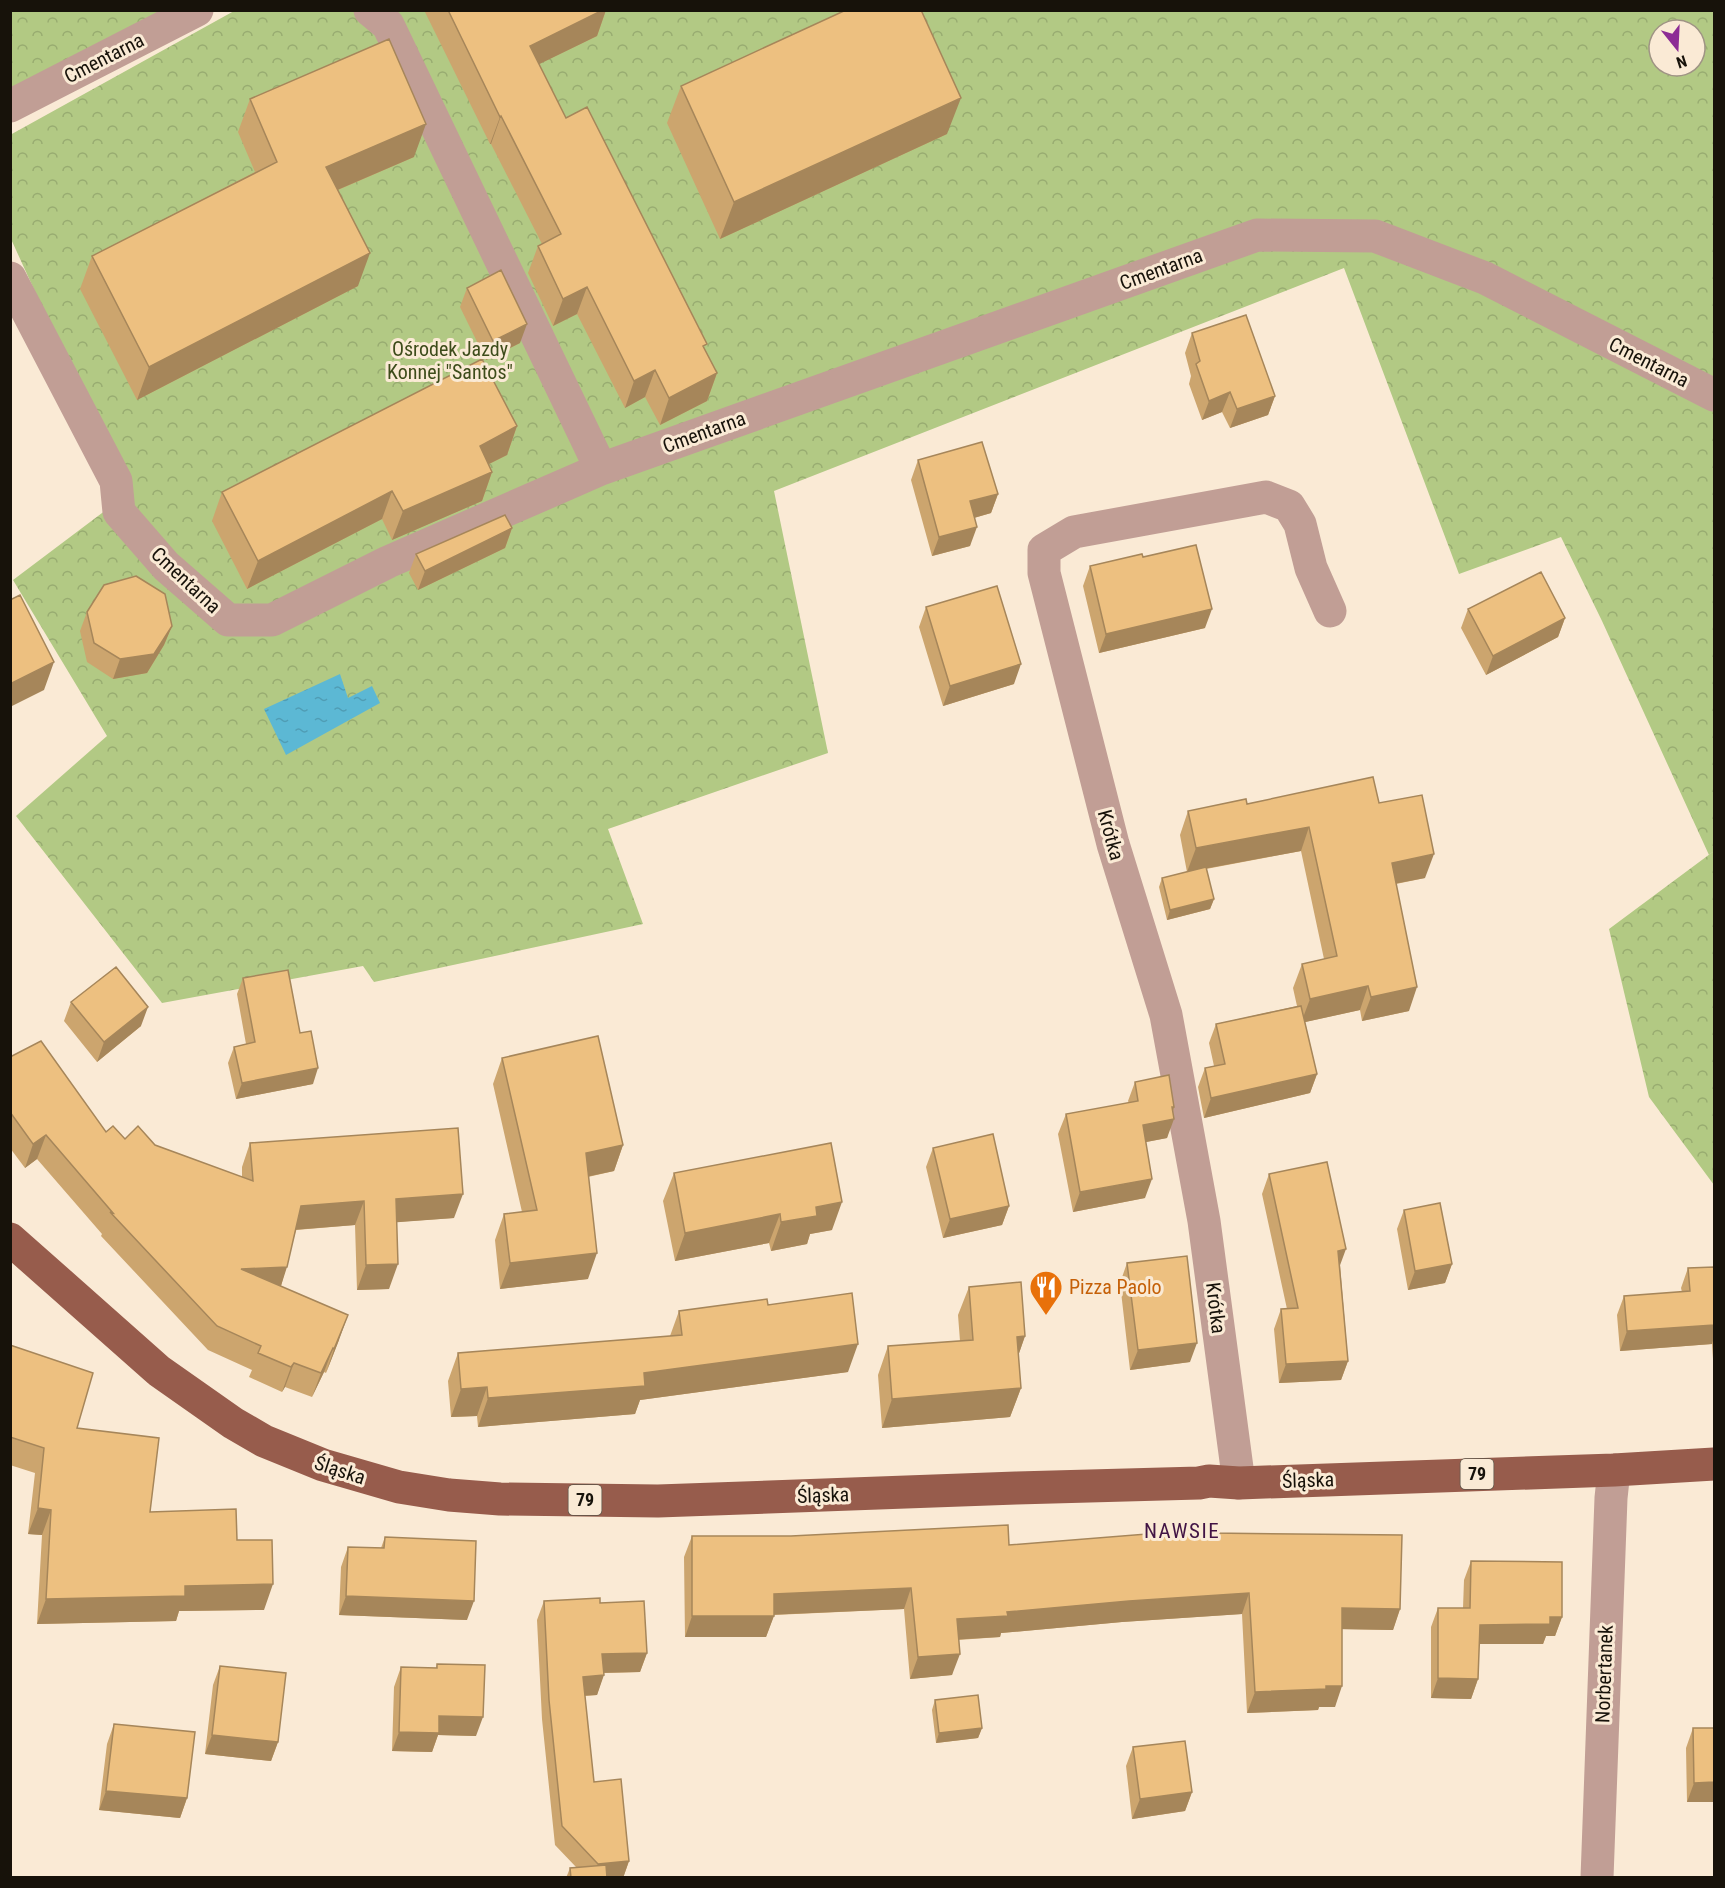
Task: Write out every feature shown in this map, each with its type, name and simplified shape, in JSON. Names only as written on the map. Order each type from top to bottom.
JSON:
[{"type":"main road","name":"Śląska","points":[[10,1239],[159,1371],[233,1423],[264,1440],[324,1465],[399,1487],[449,1495],[500,1499],[658,1501],[1209,1481],[1239,1483],[1614,1470],[1714,1464]]},
{"type":"street","name":"Cmentarna","points":[[10,106],[197,10]]},
{"type":"street","points":[[370,10],[388,25],[601,468]]},
{"type":"street","name":"Cmentarna","points":[[10,278],[116,481],[119,512],[166,566],[228,620],[272,620],[388,562],[601,468],[1257,235],[1376,236],[1485,278],[1714,396]]},
{"type":"street","name":"Krótka","points":[[1239,1483],[1204,1221],[1166,1015],[1113,844],[1044,573],[1044,550],[1074,532],[1266,496],[1289,506],[1300,524],[1311,568],[1330,611]]},
{"type":"street","name":"Norbertanek","points":[[1596,1878],[1614,1470]]},
{"type":"green space","points":[[11,11],[167,11],[11,89]]},
{"type":"green space","name":"Ośrodek Jazdy Konnej \"Santos\"","points":[[234,11],[1714,11],[1714,851],[1709,855],[1561,537],[1459,574],[1344,268],[774,491],[828,753],[608,829],[643,924],[374,982],[363,966],[162,1003],[16,816],[107,736],[13,580],[106,510],[124,487],[11,239],[10,135]]},
{"type":"green space","points":[[1714,851],[1714,1185],[1649,1097],[1609,929]]},
{"type":"water","points":[[340,674],[348,698],[372,686],[380,703],[286,755],[264,709]]},
{"type":"building","points":[[448,10],[603,10],[530,46],[566,118],[587,107],[707,344],[703,346],[717,373],[669,398],[655,370],[634,381],[587,287],[563,299],[538,246],[561,234]]},
{"type":"building","points":[[846,10],[921,10],[961,98],[734,202],[681,86]]},
{"type":"building","points":[[389,39],[426,124],[326,167],[370,253],[149,367],[92,256],[277,162],[250,99]]},
{"type":"building","points":[[501,270],[527,324],[493,341],[467,288]]},
{"type":"building","points":[[1246,315],[1275,396],[1237,409],[1230,392],[1209,401],[1196,364],[1200,361],[1192,333]]},
{"type":"building","points":[[482,359],[517,426],[480,446],[492,472],[403,511],[392,491],[258,561],[222,492]]},
{"type":"building","points":[[982,442],[998,494],[970,501],[977,527],[939,537],[918,460]]},
{"type":"building","points":[[505,515],[512,528],[425,571],[416,554]]},
{"type":"building","points":[[1196,545],[1212,609],[1106,634],[1090,566]]},
{"type":"building","points":[[1541,572],[1565,618],[1493,656],[1468,609]]},
{"type":"building","points":[[136,576],[165,594],[172,626],[154,654],[120,659],[94,643],[87,612],[104,585]]},
{"type":"building","points":[[997,586],[1021,664],[950,686],[926,607]]},
{"type":"building","points":[[20,595],[54,662],[10,684],[10,600]]},
{"type":"building","points":[[1373,777],[1379,803],[1422,795],[1434,854],[1392,863],[1417,987],[1371,997],[1368,986],[1310,999],[1302,964],[1337,956],[1309,827],[1196,848],[1188,811],[1246,799],[1247,804]]},
{"type":"building","points":[[1206,867],[1214,899],[1170,910],[1162,878]]},
{"type":"building","points":[[116,967],[148,1007],[104,1042],[71,1002]]},
{"type":"building","points":[[288,970],[300,1033],[311,1031],[318,1068],[242,1083],[234,1047],[255,1042],[243,978]]},
{"type":"building","points":[[1301,1006],[1317,1074],[1211,1098],[1205,1068],[1225,1064],[1216,1024]]},
{"type":"building","points":[[598,1036],[623,1145],[586,1153],[597,1253],[510,1263],[504,1214],[537,1210],[502,1058]]},
{"type":"building","points":[[41,1041],[106,1132],[113,1126],[125,1139],[138,1126],[155,1145],[253,1181],[250,1143],[458,1128],[463,1194],[396,1199],[398,1264],[366,1265],[364,1201],[301,1206],[287,1267],[241,1269],[348,1315],[321,1373],[294,1363],[291,1367],[258,1353],[261,1346],[217,1326],[110,1212],[113,1213],[46,1135],[33,1144],[10,1112],[10,1057]]},
{"type":"building","points":[[1169,1075],[1174,1119],[1143,1125],[1152,1179],[1080,1192],[1066,1114],[1138,1101],[1135,1082]]},
{"type":"building","points":[[993,1134],[1009,1206],[950,1219],[933,1148]]},
{"type":"building","points":[[831,1143],[842,1202],[816,1207],[817,1216],[781,1222],[780,1214],[685,1233],[674,1173]]},
{"type":"building","points":[[1327,1162],[1346,1249],[1338,1251],[1348,1361],[1286,1364],[1281,1309],[1298,1308],[1269,1174]]},
{"type":"building","points":[[1440,1203],[1452,1264],[1415,1271],[1404,1210]]},
{"type":"building","points":[[1187,1256],[1197,1343],[1138,1350],[1127,1263]]},
{"type":"building","points":[[1714,1267],[1714,1325],[1627,1331],[1624,1296],[1690,1291],[1688,1268]]},
{"type":"building","points":[[1021,1282],[1025,1336],[1017,1337],[1021,1388],[892,1399],[888,1346],[973,1340],[969,1287]]},
{"type":"building","points":[[852,1293],[858,1344],[644,1373],[645,1386],[488,1398],[487,1387],[461,1389],[458,1353],[682,1335],[679,1311],[767,1299],[768,1305]]},
{"type":"building","points":[[10,1345],[93,1373],[77,1428],[159,1438],[150,1512],[236,1509],[237,1540],[272,1540],[273,1584],[185,1586],[185,1596],[46,1599],[51,1510],[38,1508],[44,1448],[10,1437]]},
{"type":"building","points":[[1008,1525],[1009,1545],[1209,1529],[1209,1533],[1402,1535],[1400,1609],[1342,1608],[1342,1686],[1326,1686],[1326,1689],[1255,1692],[1249,1593],[1129,1601],[1007,1612],[1008,1616],[957,1619],[960,1654],[918,1657],[911,1588],[774,1594],[774,1616],[692,1616],[692,1536],[791,1536]]},
{"type":"building","points":[[385,1537],[476,1541],[474,1601],[346,1596],[348,1547],[384,1548]]},
{"type":"building","points":[[1471,1561],[1562,1562],[1562,1617],[1550,1617],[1550,1624],[1480,1625],[1478,1679],[1438,1678],[1438,1608],[1470,1608]]},
{"type":"building","points":[[600,1598],[600,1603],[644,1601],[647,1653],[602,1654],[604,1675],[583,1677],[594,1782],[621,1779],[629,1861],[598,1864],[562,1826],[549,1700],[544,1601]]},
{"type":"building","points":[[437,1664],[485,1665],[483,1717],[439,1716],[439,1733],[399,1732],[401,1667],[437,1668]]},
{"type":"building","points":[[220,1666],[286,1673],[278,1742],[212,1735]]},
{"type":"building","points":[[978,1695],[982,1728],[939,1733],[935,1700]]},
{"type":"building","points":[[114,1724],[195,1732],[187,1798],[106,1791]]},
{"type":"building","points":[[1693,1728],[1714,1728],[1714,1782],[1694,1783]]},
{"type":"building","points":[[1185,1741],[1192,1792],[1140,1799],[1133,1747]]},
{"type":"building","points":[[606,1865],[607,1878],[571,1878],[570,1868]]},
{"type":"place","name":"Pizza Paolo","points":[[1046,1316]]},
{"type":"district","name":"NAWSIE","points":[[1182,1531]]}]
